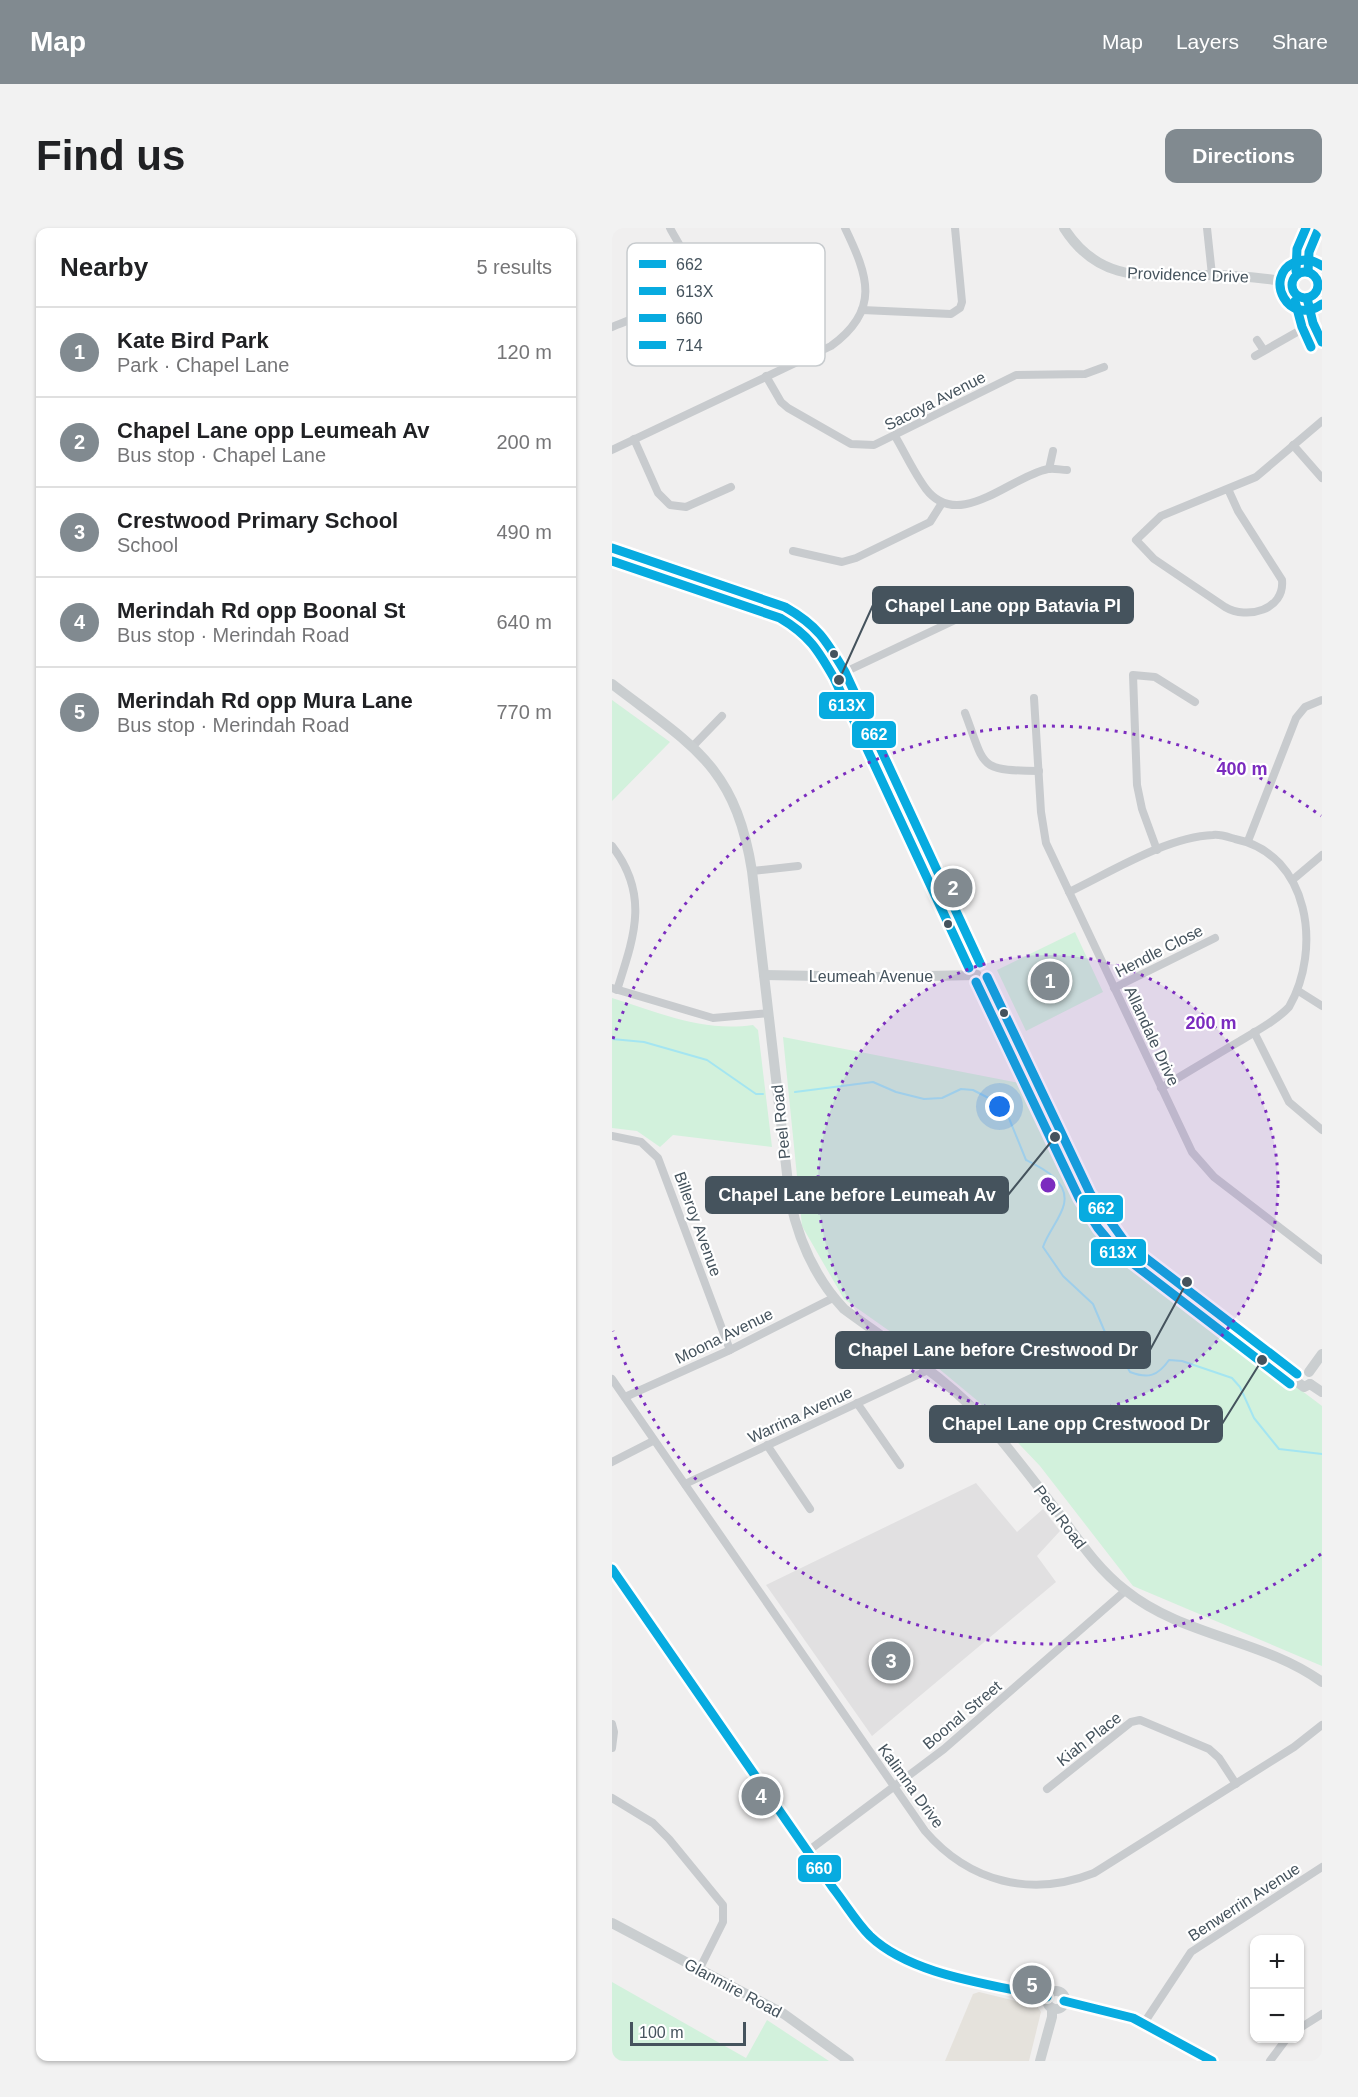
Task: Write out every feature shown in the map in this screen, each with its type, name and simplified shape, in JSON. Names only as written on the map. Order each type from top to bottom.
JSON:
[{"type":"street","points":[[670,228],[678,243]]},
{"type":"street","points":[[825,349],[850,330],[862,310],[864,272],[845,228]]},
{"type":"street","points":[[862,310],[951,314],[956,312],[962,302],[956,228]]},
{"type":"street","name":"Providence Drive","points":[[1064,228],[1083,251],[1119,272],[1162,277],[1212,275],[1292,282]]},
{"type":"street","points":[[1207,228],[1212,275]]},
{"type":"street","points":[[1308,272],[1309,252],[1319,228]]},
{"type":"street","points":[[1308,272],[1317,279],[1320,288],[1313,296],[1307,298],[1294,293],[1292,282],[1299,273],[1308,272]]},
{"type":"street","points":[[1307,298],[1313,323],[1322,342]]},
{"type":"street","points":[[612,327],[627,320]]},
{"type":"street","points":[[1255,356],[1313,323]]},
{"type":"street","points":[[1257,340],[1263,350]]},
{"type":"street","points":[[612,450],[788,366]]},
{"type":"street","name":"Sacoya Avenue","points":[[766,376],[781,402],[788,408],[851,444],[874,445],[1016,375],[1084,374],[1104,367]]},
{"type":"street","points":[[1228,489],[1238,511],[1282,580],[1280,595],[1268,607],[1248,614],[1231,611],[1154,559],[1136,540],[1161,516],[1256,477],[1322,421]]},
{"type":"street","points":[[895,436],[926,490],[942,503],[957,506],[973,502],[1048,469],[1067,470]]},
{"type":"street","points":[[634,439],[658,493],[670,506],[686,507],[730,487]]},
{"type":"street","points":[[1293,445],[1322,478]]},
{"type":"street","points":[[1048,469],[1053,451]]},
{"type":"street","points":[[793,551],[842,562],[856,558],[930,522],[942,503]]},
{"type":"street","points":[[612,549],[785,607],[804,618],[823,635],[845,672],[980,963],[976,967],[1090,1193],[1107,1220],[1139,1254],[1297,1374]]},
{"type":"street","points":[[845,672],[1006,596],[1026,598]]},
{"type":"street","points":[[1157,850],[1142,809],[1137,785],[1133,675],[1155,677],[1195,702]]},
{"type":"street","name":"Peel Road","points":[[612,684],[693,746],[713,767],[733,800],[747,839],[752,871],[792,1211],[801,1244],[833,1298],[844,1309],[945,1384],[991,1427],[1087,1554],[1125,1591],[1195,1629],[1297,1665],[1322,1682]]},
{"type":"street","name":"Allandale Drive","points":[[1034,698],[1041,812],[1046,843],[1192,1152],[1214,1177],[1322,1260]]},
{"type":"street","points":[[1248,842],[1296,718],[1305,707],[1322,700]]},
{"type":"street","points":[[965,713],[983,761],[990,767],[1000,771],[1039,771]]},
{"type":"street","points":[[693,746],[722,716]]},
{"type":"street","points":[[1069,892],[1157,850],[1193,837],[1215,835],[1248,842],[1280,860],[1296,877],[1309,903],[1316,930],[1312,964],[1300,992],[1288,1009],[1161,1088]]},
{"type":"street","points":[[612,846],[622,860],[632,882],[636,908],[634,936],[615,989],[714,1018],[769,1013]]},
{"type":"street","points":[[1296,877],[1322,855]]},
{"type":"street","points":[[752,871],[798,866]]},
{"type":"street","name":"Hendle Close","points":[[1114,988],[1215,938]]},
{"type":"street","name":"Leumeah Avenue","points":[[764,975],[982,976]]},
{"type":"street","points":[[1300,992],[1322,1006]]},
{"type":"street","points":[[1254,1032],[1289,1102],[1322,1130]]},
{"type":"street","name":"Billeroy Avenue","points":[[612,1136],[641,1142],[651,1149],[664,1169],[730,1350]]},
{"type":"street","name":"Moona Avenue","points":[[625,1397],[730,1350],[833,1298]]},
{"type":"street","points":[[1309,1372],[1322,1354]]},
{"type":"street","points":[[1302,1370],[1309,1372],[1312,1378],[1310,1384],[1304,1387],[1299,1386],[1296,1381],[1297,1374],[1302,1370]]},
{"type":"street","name":"Warrina Avenue","points":[[685,1484],[926,1371]]},
{"type":"street","name":"Kalimna Drive","points":[[612,1379],[895,1787],[937,1844],[965,1867],[997,1881],[1039,1886],[1078,1880],[1112,1864],[1322,1725]]},
{"type":"street","points":[[1310,1384],[1322,1392]]},
{"type":"street","points":[[857,1403],[900,1466]]},
{"type":"street","points":[[612,1462],[653,1441]]},
{"type":"street","points":[[767,1445],[810,1509]]},
{"type":"street","points":[[612,1569],[854,1917],[870,1936],[891,1952],[932,1970],[1047,1997],[1057,1991],[1062,1994],[1064,2001],[1060,2007],[1052,2008]]},
{"type":"street","name":"Boonal Street","points":[[808,1851],[944,1749],[1125,1591]]},
{"type":"street","name":"Kiah Place","points":[[1047,1790],[1131,1722],[1140,1720],[1209,1749],[1219,1758],[1236,1784]]},
{"type":"street","points":[[612,1724],[614,1732],[612,1748]]},
{"type":"street","points":[[612,1798],[646,1818],[669,1839],[723,1905],[723,1922],[699,1970]]},
{"type":"street","name":"Benwerrin Avenue","points":[[1144,2023],[1191,1952],[1322,1867]]},
{"type":"street","name":"Glanmire Road","points":[[612,1923],[784,2014],[849,2061]]},
{"type":"street","points":[[1040,2061],[1052,2017],[1052,2008],[1047,2003],[1047,1997]]},
{"type":"street","points":[[1064,2001],[1120,2014],[1144,2023],[1212,2061]]},
{"type":"street","points":[[1304,2025],[1322,2014]]},
{"type":"street","points":[[1270,2061],[1283,2043]]},
{"type":"shaded area","points":[[976,1483],[1017,1532],[1043,1509],[1060,1531],[1037,1556],[1056,1582],[872,1736],[766,1585]]},
{"type":"shaded area","points":[[979,1992],[1037,2006],[1041,2012],[1029,2061],[945,2061],[973,1994]]},
{"type":"green space","points":[[612,700],[670,742],[612,801]]},
{"type":"green space","points":[[1075,932],[1103,992],[1026,1031],[997,970]]},
{"type":"green space","points":[[612,998],[681,1020],[716,1026],[753,1025],[758,1030],[772,1147],[673,1135],[660,1147],[637,1131],[612,1128]]},
{"type":"green space","points":[[783,1037],[1025,1084],[1098,1237],[1322,1406],[1322,1666],[1133,1586],[1040,1466],[979,1402],[915,1349],[844,1299],[802,1226]]},
{"type":"green space","points":[[612,1982],[746,2058],[767,2020],[829,2061],[612,2061]]},
{"type":"waterway","points":[[612,1039],[644,1042],[707,1060],[756,1094],[763,1094]]},
{"type":"waterway","points":[[795,1092],[873,1082],[896,1092],[924,1099],[942,1098],[961,1089],[973,1090],[1004,1106],[1026,1160],[1053,1176],[1064,1196],[1062,1209],[1043,1247],[1063,1276],[1093,1304],[1110,1344],[1118,1350],[1130,1372],[1152,1375],[1161,1370],[1169,1360],[1182,1361],[1232,1378],[1240,1387],[1254,1418],[1279,1449],[1322,1454]]},
{"type":"transit line","name":"714","points":[[1296,271],[1297,249],[1306,228]]},
{"type":"transit line","name":"662","points":[[1308,272],[1309,252],[1319,228]]},
{"type":"transit line","name":"613X","points":[[1322,266],[1309,260],[1295,262],[1285,269],[1280,288],[1290,305],[1299,310],[1310,310],[1322,304]]},
{"type":"transit line","name":"662","points":[[1305,272],[1314,276],[1318,285],[1314,294],[1305,298],[1296,294],[1292,285],[1296,276],[1305,272]]},
{"type":"transit line","name":"662","points":[[1307,298],[1313,323],[1322,342]]},
{"type":"transit line","name":"613X","points":[[1295,301],[1302,327],[1311,347]]},
{"type":"transit line","name":"662","points":[[612,548],[785,607],[813,627],[845,672],[980,963]]},
{"type":"transit line","name":"613X","points":[[612,561],[780,618],[812,644],[834,678],[969,968]]},
{"type":"transit line","name":"662","points":[[987,977],[1090,1193],[1125,1242],[1297,1374]]},
{"type":"transit line","name":"613X","points":[[976,982],[1079,1198],[1098,1228],[1118,1252],[1290,1384]]},
{"type":"transit line","name":"660","points":[[612,1569],[833,1888],[870,1936],[887,1950],[930,1969],[978,1983],[1047,1997]]},
{"type":"transit line","name":"660","points":[[1064,2001],[1133,2018],[1212,2061]]},
{"type":"place","name":"Chapel Lane opp Batavia Pl","points":[[839,680]]},
{"type":"place","name":"Chapel Lane opp Leumeah Av","points":[[953,888]]},
{"type":"place","name":"Kate Bird Park","points":[[1050,981]]},
{"type":"place","name":"Chapel Lane before Leumeah Av","points":[[1055,1137]]},
{"type":"place","name":"Chapel Lane before Crestwood Dr","points":[[1187,1282]]},
{"type":"place","name":"Chapel Lane opp Crestwood Dr","points":[[1262,1360]]},
{"type":"place","name":"Crestwood Primary School","points":[[891,1661]]},
{"type":"place","name":"Merindah Rd opp Boonal St","points":[[761,1796]]},
{"type":"place","name":"Merindah Rd opp Mura Lane","points":[[1032,1985]]}]
